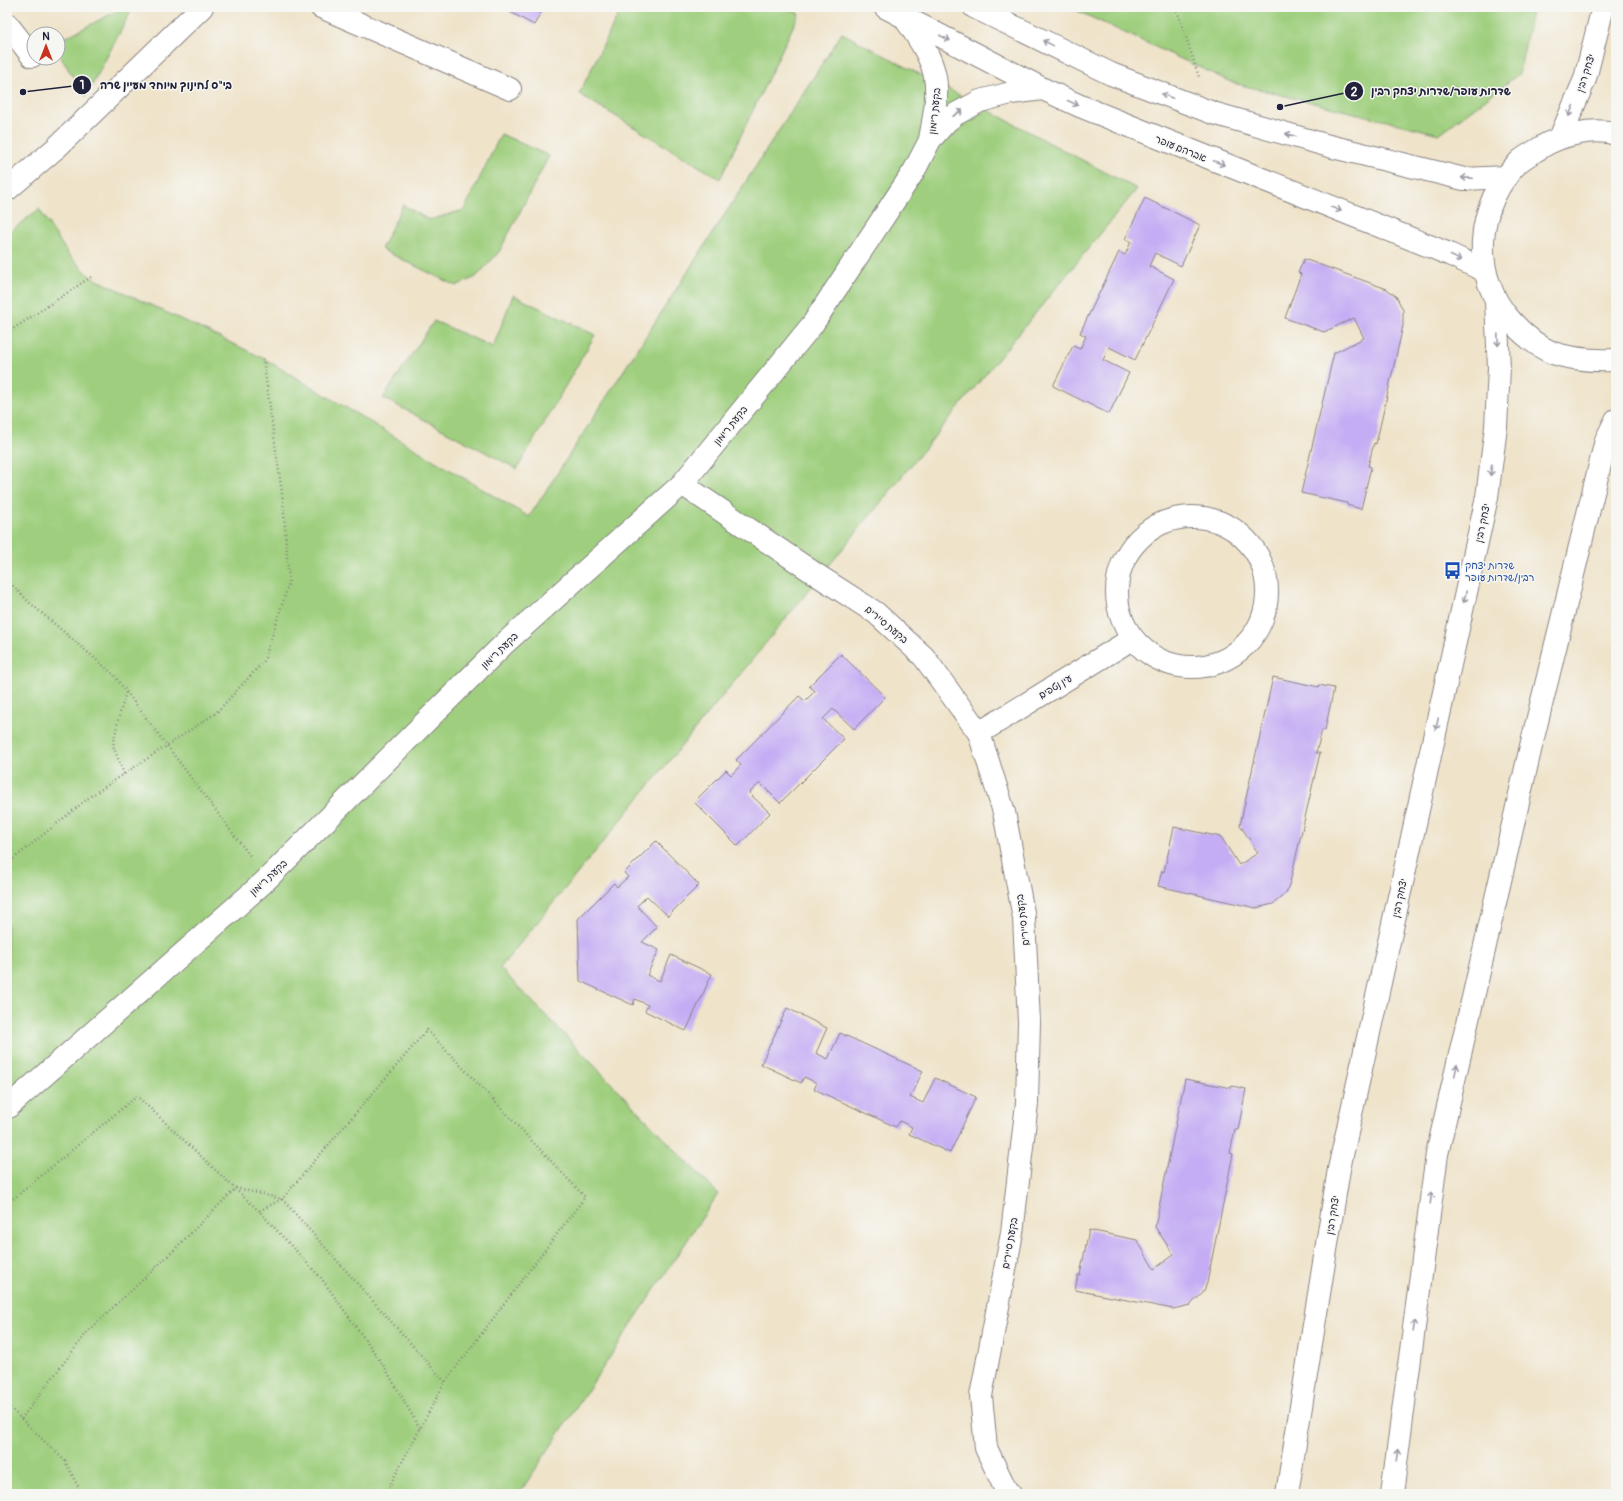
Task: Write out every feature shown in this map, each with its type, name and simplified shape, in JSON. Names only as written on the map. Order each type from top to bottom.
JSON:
[{"type":"street","points":[[7,190],[56,148],[202,7]]},
{"type":"street","points":[[321,7],[510,89]]},
{"type":"street","name":"אברהם עופר","points":[[885,7],[1043,89],[1200,156],[1449,254],[1485,271]]},
{"type":"street","points":[[974,7],[1111,74],[1213,113],[1329,146],[1464,179],[1506,177]]},
{"type":"street","name":"יצחק רבין","points":[[1560,138],[1585,79],[1603,7]]},
{"type":"street","name":"בקעת רימון","points":[[7,1108],[263,883],[505,643],[682,484],[812,325],[914,171],[930,140],[936,107],[937,80],[928,54],[905,18]]},
{"type":"street","points":[[7,24],[26,48]]},
{"type":"street","name":"בקעת רימון","points":[[930,140],[956,114],[980,101],[1011,92],[1043,89]]},
{"type":"street","points":[[1616,134],[1578,133],[1560,138],[1548,143],[1521,161],[1506,177],[1494,197],[1486,219],[1482,245],[1485,271],[1496,301],[1503,312],[1523,335],[1552,352],[1585,361],[1616,360]]},
{"type":"street","name":"יצחק רבין","points":[[1287,1494],[1339,1169],[1487,497],[1496,427],[1498,375],[1496,301]]},
{"type":"street","points":[[1392,1494],[1437,1154],[1532,742],[1606,440],[1616,420]]},
{"type":"street","name":"בקעת סיירים","points":[[682,484],[814,574],[876,612],[924,657],[978,733],[1004,812],[1024,918],[1030,1022],[1027,1103],[1012,1233],[981,1396],[986,1448],[1006,1490],[1010,1494]]},
{"type":"street","points":[[1193,516],[1218,521],[1239,532],[1256,551],[1266,573],[1268,598],[1261,624],[1247,645],[1226,660],[1201,667],[1176,666],[1151,657],[1132,639],[1120,618],[1116,594],[1119,570],[1130,548],[1147,531],[1169,520],[1193,516]]},
{"type":"street","name":"עין נטפים","points":[[978,733],[1132,639]]},
{"type":"path","points":[[1176,7],[1200,79]]},
{"type":"path","points":[[7,333],[91,277]]},
{"type":"path","points":[[7,864],[91,796],[216,713],[264,660],[289,583],[283,500],[263,358]]},
{"type":"path","points":[[7,580],[113,674],[251,857]]},
{"type":"path","points":[[124,774],[113,746],[118,720],[126,692]]},
{"type":"path","points":[[259,1210],[282,1199],[427,1030],[585,1197],[445,1382],[385,1494]]},
{"type":"path","points":[[7,1204],[137,1096],[259,1210],[321,1278],[384,1366],[420,1429]]},
{"type":"path","points":[[236,1188],[282,1199],[445,1382]]},
{"type":"path","points":[[21,1419],[88,1331],[168,1256],[236,1188]]},
{"type":"path","points":[[7,1405],[65,1461],[82,1494]]},
{"type":"green space","points":[[125,7],[133,7],[86,97],[66,66],[66,37]]},
{"type":"green space","points":[[622,7],[786,7],[799,14],[720,179],[579,94]]},
{"type":"green space","points":[[1069,7],[1533,7],[1519,74],[1439,134],[1233,83]]},
{"type":"green space","points":[[842,33],[1137,189],[500,968],[718,1194],[519,1494],[12,1494],[7,1489],[7,234],[39,209],[68,254],[91,277],[263,358],[529,517]]},
{"type":"green space","points":[[501,134],[549,156],[499,252],[476,277],[456,286],[381,249],[403,205],[429,220],[464,210]]},
{"type":"green space","points":[[513,295],[595,335],[517,469],[383,398],[434,321],[493,347]]},
{"type":"building","points":[[501,7],[544,7],[534,25]]},
{"type":"building","points":[[1145,198],[1200,225],[1181,266],[1155,253],[1149,266],[1174,279],[1135,360],[1109,347],[1103,360],[1129,373],[1109,414],[1053,386],[1073,346],[1080,349],[1086,336],[1080,333],[1119,252],[1125,255],[1131,242],[1125,239]]},
{"type":"building","points":[[1304,259],[1387,289],[1396,296],[1403,310],[1403,326],[1376,444],[1374,443],[1368,466],[1371,467],[1361,509],[1347,505],[1347,503],[1301,493],[1334,353],[1364,338],[1354,318],[1324,332],[1285,318],[1301,274],[1298,273]]},
{"type":"building","points":[[841,654],[885,697],[854,729],[833,709],[823,719],[844,739],[780,803],[760,783],[749,793],[770,813],[738,846],[694,802],[726,770],[731,775],[741,765],[736,760],[799,696],[805,701],[815,691],[809,686]]},
{"type":"building","points":[[1273,677],[1319,687],[1319,685],[1334,688],[1325,730],[1322,730],[1316,753],[1320,753],[1290,882],[1286,893],[1273,904],[1256,908],[1158,886],[1162,871],[1164,872],[1174,827],[1221,837],[1239,865],[1258,853],[1240,825]]},
{"type":"building","points":[[656,841],[699,885],[668,916],[647,896],[637,906],[657,927],[642,942],[659,950],[647,975],[660,981],[671,955],[712,974],[686,1031],[645,1011],[648,1005],[635,999],[633,1005],[580,981],[578,919],[614,883],[617,887],[628,877],[624,873]]},
{"type":"building","points":[[787,1008],[827,1028],[816,1053],[828,1059],[840,1033],[923,1071],[910,1097],[923,1103],[935,1078],[976,1097],[950,1153],[909,1134],[912,1127],[900,1121],[896,1127],[814,1089],[817,1083],[804,1077],[801,1083],[761,1064]]},
{"type":"building","points":[[1185,1079],[1231,1088],[1232,1086],[1246,1089],[1238,1130],[1235,1130],[1230,1153],[1233,1154],[1207,1283],[1203,1293],[1190,1305],[1173,1309],[1075,1290],[1078,1275],[1080,1275],[1089,1230],[1137,1240],[1154,1269],[1174,1255],[1155,1227]]},
{"type":"place","name":"בי\"ס לחינוך מיוחד מעיין שרה","points":[[23,92]]},
{"type":"place","name":"שדרות עופר/שדרות יצחק רבין","points":[[1280,107]]},
{"type":"place","name":"שדרות יצחק רבין/שדרות עופר","points":[[1452,571]]}]
